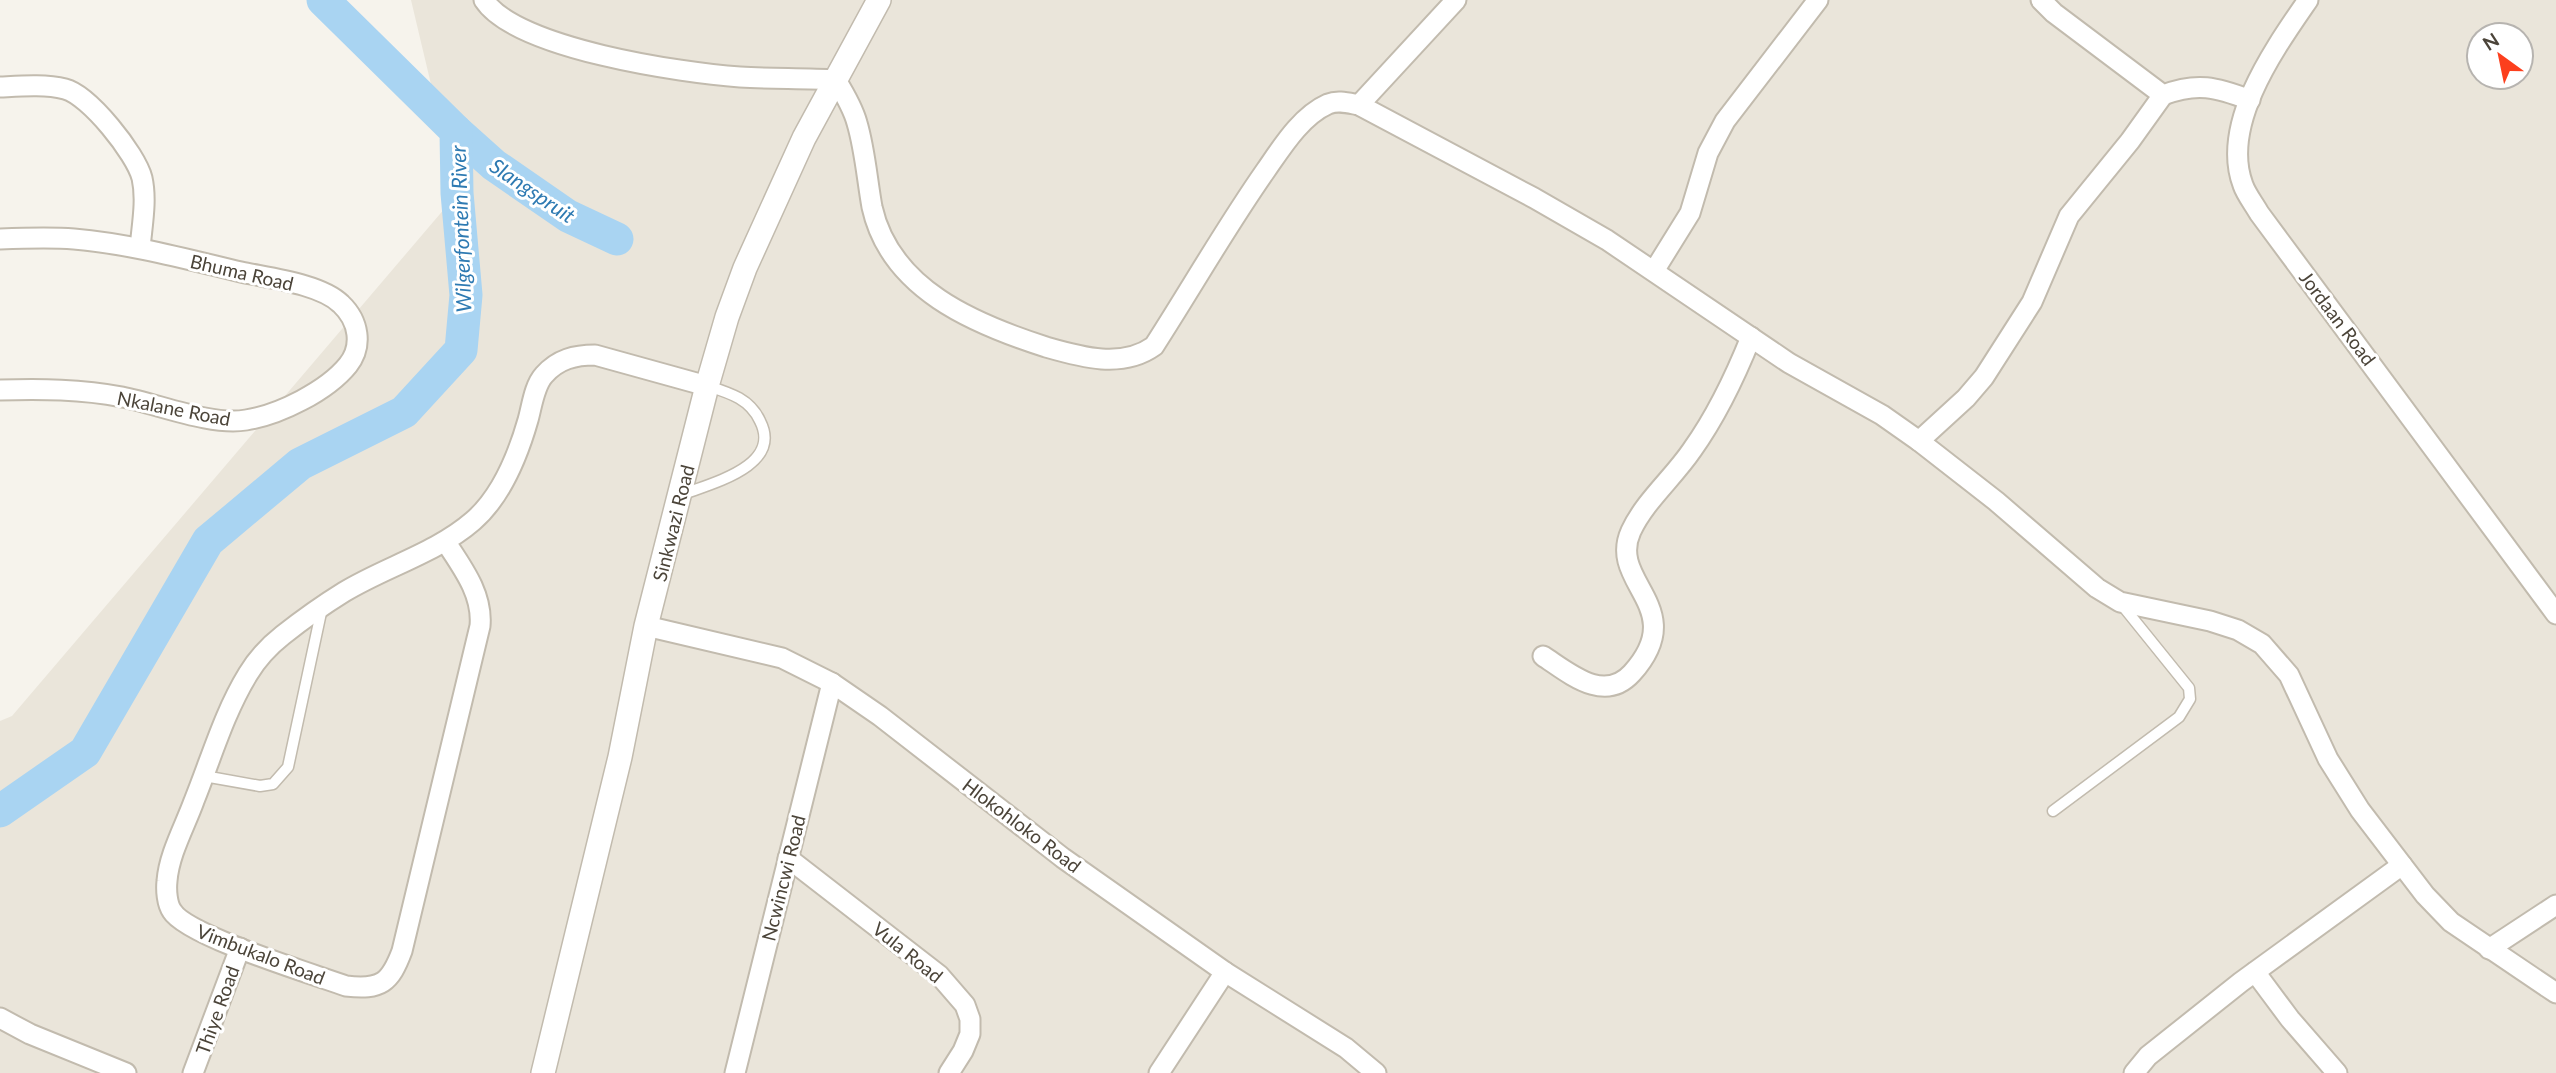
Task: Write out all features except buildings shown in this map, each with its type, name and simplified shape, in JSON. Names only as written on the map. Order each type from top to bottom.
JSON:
[{"type":"street","points":[[484,0],[505,20],[545,38],[614,57],[683,71],[741,77],[836,80],[857,121],[873,208],[881,232],[886,244],[911,280],[946,305],[1009,335],[1076,356],[1132,358],[1154,346],[1247,197],[1285,143],[1302,124],[1327,105],[1338,101],[1359,105],[1534,198],[1654,271],[1789,363],[1882,415],[1996,501],[2097,588],[2120,602],[2210,621],[2238,630],[2262,644],[2288,675],[2328,759],[2360,810],[2402,865],[2451,922],[2556,993]]},
{"type":"street","name":"Sinkwazi Road","points":[[542,1073],[620,757],[646,626],[727,317],[745,268],[799,149],[879,0]]},
{"type":"street","points":[[1359,105],[1456,0]]},
{"type":"street","points":[[1654,271],[1690,213],[1708,153],[1725,121],[1818,0]]},
{"type":"street","points":[[2041,0],[2064,21],[2162,95]]},
{"type":"street","name":"Jordaan Road","points":[[2308,0],[2269,62],[2250,100],[2239,131],[2237,148],[2243,186],[2259,213],[2556,614]]},
{"type":"street","points":[[0,87],[46,86],[66,89],[82,96],[98,111],[141,174],[144,190],[140,248]]},
{"type":"street","points":[[1919,441],[1966,398],[1984,377],[2032,302],[2069,216],[2130,141],[2162,95],[2190,87],[2214,87],[2250,100]]},
{"type":"street","name":"Bhuma Road","points":[[0,239],[71,239],[120,243],[325,293],[341,303]]},
{"type":"street","name":"Nkalane Road","points":[[0,390],[58,388],[108,395],[221,420],[244,421],[268,415],[297,403],[332,380],[346,368],[354,356],[358,332],[354,319],[341,303]]},
{"type":"street","points":[[1543,656],[1580,681],[1600,688],[1616,685],[1628,678],[1643,660],[1653,640],[1655,628],[1650,609],[1630,568],[1627,550],[1630,534],[1643,511],[1692,450],[1721,404],[1751,337]]},
{"type":"street","name":"Vimbukalo Road","points":[[445,541],[469,578],[481,613],[480,626],[402,951],[394,972],[387,980],[377,985],[364,988],[346,986],[192,929],[171,911],[167,897],[167,881],[175,850],[229,713],[247,675],[261,654],[281,636],[344,592],[445,541],[473,521],[504,480],[516,457],[542,377],[566,358],[596,355],[707,386]]},
{"type":"street","name":"Hlokohloko Road","points":[[646,626],[782,658],[832,682],[1063,858],[1225,972],[1346,1048],[1376,1073]]},
{"type":"street","name":"Ncwincwi Road","points":[[735,1073],[832,682]]},
{"type":"street","name":"Vula Road","points":[[788,858],[939,975],[965,1004],[970,1019],[970,1034],[964,1051],[949,1073]]},
{"type":"street","points":[[2134,1073],[2148,1056],[2255,972],[2402,865]]},
{"type":"street","points":[[2489,949],[2556,905]]},
{"type":"street","name":"Thiye Road","points":[[193,1073],[240,948]]},
{"type":"street","points":[[1159,1073],[1225,972]]},
{"type":"street","points":[[2255,972],[2337,1073]]},
{"type":"street","points":[[0,1018],[30,1034],[126,1073]]},
{"type":"lane","points":[[681,495],[728,477],[750,465],[763,452],[766,441],[756,411],[741,397],[707,386]]},
{"type":"lane","points":[[2053,811],[2179,717],[2190,699],[2189,688],[2120,602]]},
{"type":"lane","points":[[204,776],[260,786],[273,784],[288,767],[322,608]]},
{"type":"shaded area","name":"Slangspruit","points":[[411,0],[2556,0],[2556,1073],[0,1073],[0,721],[12,716],[457,194]]},
{"type":"waterway","name":"Wilgerfontein River","points":[[0,811],[85,752],[208,541],[300,464],[404,412],[461,350],[466,295],[457,193],[456,131],[323,0]]},
{"type":"waterway","name":"Slangspruit","points":[[456,131],[494,165],[568,216],[617,239]]}]
